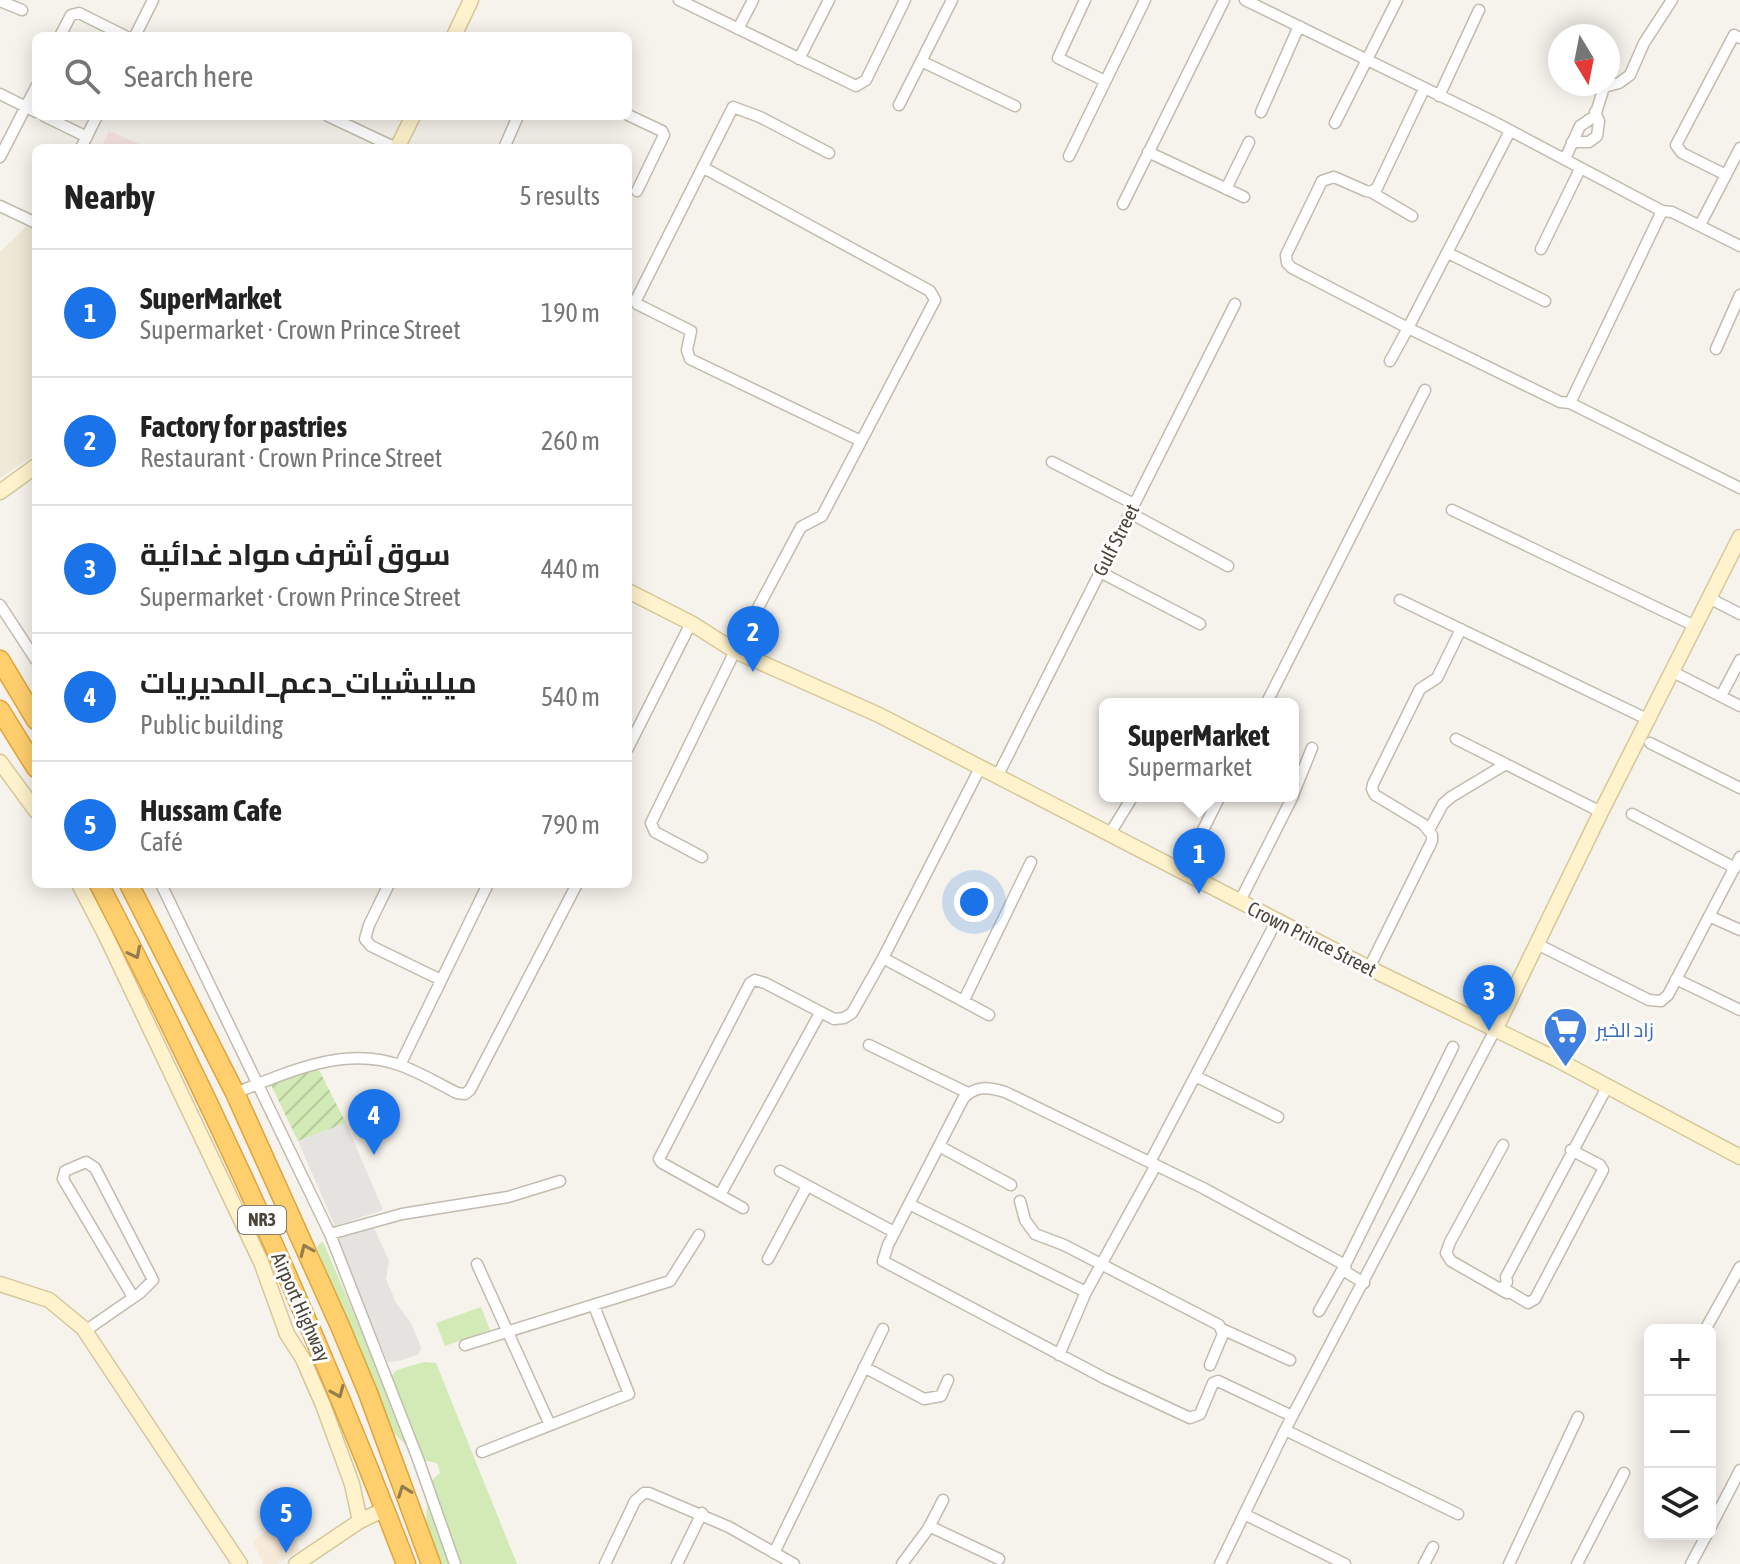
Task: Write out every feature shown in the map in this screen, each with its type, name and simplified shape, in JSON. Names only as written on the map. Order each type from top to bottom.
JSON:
[{"type":"highway","points":[[0,660],[32,713]]},
{"type":"highway","points":[[0,710],[32,761]]},
{"type":"highway","points":[[0,724],[32,762]]},
{"type":"highway","name":"Airport Highway","points":[[101,888],[215,1113],[337,1388],[406,1564]]},
{"type":"highway","name":"Airport Highway","points":[[131,888],[235,1093],[368,1393],[431,1564]]},
{"type":"street","points":[[137,32],[153,0]]},
{"type":"street","points":[[460,32],[471,0]]},
{"type":"street","points":[[679,0],[853,86],[862,85],[905,0]]},
{"type":"street","points":[[738,29],[753,0]]},
{"type":"street","points":[[799,59],[829,0]]},
{"type":"street","points":[[899,105],[952,0]]},
{"type":"street","points":[[1085,0],[1058,58],[1105,81]]},
{"type":"street","points":[[1069,156],[1145,0]]},
{"type":"street","points":[[1123,204],[1224,0]]},
{"type":"street","points":[[1245,0],[1510,131],[1662,211],[1672,212],[1740,246]]},
{"type":"street","points":[[1335,123],[1397,0]]},
{"type":"street","points":[[1565,159],[1580,126],[1591,120],[1604,87],[1623,81],[1633,70],[1644,43],[1672,0]]},
{"type":"street","points":[[0,1],[22,10]]},
{"type":"street","points":[[1439,96],[1479,10]]},
{"type":"street","points":[[62,32],[71,15],[79,13],[117,32]]},
{"type":"street","points":[[1261,112],[1299,26]]},
{"type":"street","points":[[1726,175],[1682,153],[1676,145],[1738,33]]},
{"type":"street","points":[[921,61],[1015,106]]},
{"type":"street","points":[[1371,192],[1377,188],[1424,89]]},
{"type":"street","points":[[0,94],[31,110],[0,157]]},
{"type":"street","points":[[829,153],[760,117],[733,107],[636,300],[637,304],[691,331],[687,350],[690,359],[861,441]]},
{"type":"street","points":[[1572,142],[1589,142],[1597,136],[1599,121],[1595,112]]},
{"type":"street","points":[[632,117],[662,131],[664,135],[637,191]]},
{"type":"street","points":[[52,120],[87,137]]},
{"type":"street","points":[[83,144],[95,120]]},
{"type":"street","points":[[336,120],[388,144]]},
{"type":"street","points":[[398,144],[411,120]]},
{"type":"street","points":[[506,144],[516,120]]},
{"type":"street","points":[[1390,361],[1510,131]]},
{"type":"street","points":[[1226,189],[1249,142]]},
{"type":"street","points":[[1700,225],[1726,175],[1736,163],[1740,148]]},
{"type":"street","points":[[1148,152],[1244,197]]},
{"type":"street","points":[[702,857],[655,832],[651,823],[735,651],[801,527],[822,516],[935,300],[934,296],[704,168]]},
{"type":"street","points":[[1541,249],[1580,169]]},
{"type":"street","points":[[1412,216],[1371,192],[1334,177],[1322,181],[1286,259],[1292,268],[1408,328],[1560,402],[1570,403],[1740,488]]},
{"type":"street","points":[[0,206],[32,221]]},
{"type":"street","points":[[1570,403],[1662,211]]},
{"type":"street","points":[[1448,253],[1545,301]]},
{"type":"street","points":[[1716,349],[1740,295]]},
{"type":"street","name":"Gulf Street","points":[[997,777],[1235,304]]},
{"type":"street","points":[[1269,698],[1425,390]]},
{"type":"street","points":[[1052,462],[1228,566]]},
{"type":"street","points":[[0,492],[32,469]]},
{"type":"street","points":[[1452,510],[1695,626]]},
{"type":"street","points":[[1220,1564],[1292,1416],[1495,1030],[1740,537]]},
{"type":"street","points":[[1100,572],[1200,624]]},
{"type":"street","name":"Crown Prince Street","points":[[632,593],[691,623],[735,651],[879,715],[1740,1157]]},
{"type":"street","points":[[1709,598],[1740,614]]},
{"type":"street","points":[[1400,600],[1649,720]]},
{"type":"street","points":[[0,605],[32,654]]},
{"type":"street","points":[[632,740],[691,623]]},
{"type":"street","points":[[1369,968],[1432,841],[1429,830],[1375,795],[1372,789],[1420,689],[1437,678],[1461,629]]},
{"type":"street","points":[[1721,696],[1740,660]]},
{"type":"street","points":[[1673,672],[1740,706]]},
{"type":"street","points":[[1456,739],[1601,812]]},
{"type":"street","points":[[1650,743],[1740,788]]},
{"type":"street","points":[[1299,781],[1312,748]]},
{"type":"street","points":[[0,762],[32,806]]},
{"type":"street","points":[[1429,830],[1443,804],[1451,797],[1506,764]]},
{"type":"street","points":[[743,1208],[659,1159],[750,983],[755,980],[765,983],[834,1019],[852,1013],[980,768]]},
{"type":"street","points":[[1109,835],[1129,802]]},
{"type":"street","points":[[1182,872],[1217,802]]},
{"type":"street","points":[[1240,901],[1290,802]]},
{"type":"street","points":[[1537,944],[1649,1000],[1665,999],[1737,862],[1632,814]]},
{"type":"street","points":[[964,1000],[1031,862]]},
{"type":"street","points":[[81,888],[261,1262],[287,1334],[303,1359],[323,1405],[352,1484],[360,1521]]},
{"type":"street","points":[[163,888],[330,1234],[418,1459],[455,1564]]},
{"type":"street","points":[[387,888],[365,939],[371,946],[439,979]]},
{"type":"street","points":[[400,1065],[439,979],[486,888]]},
{"type":"street","points":[[235,1093],[291,1071],[338,1059],[400,1065],[465,1094],[470,1090],[575,888]]},
{"type":"street","points":[[1709,916],[1740,930]]},
{"type":"street","points":[[1059,1355],[1086,1292],[1277,920]]},
{"type":"street","points":[[883,958],[989,1015]]},
{"type":"street","points":[[1676,979],[1740,1010]]},
{"type":"street","points":[[720,1195],[820,1013]]},
{"type":"street","points":[[869,1045],[968,1093],[989,1087],[1005,1092],[1153,1164],[1345,1265]]},
{"type":"street","points":[[1319,1311],[1453,1047]]},
{"type":"street","points":[[1195,1076],[1278,1117]]},
{"type":"street","points":[[1513,1296],[1503,1288],[1506,1277],[1607,1087]]},
{"type":"street","points":[[968,1093],[894,1232],[883,1261],[1059,1355],[1190,1418],[1200,1414],[1213,1383],[1218,1381],[1292,1416]]},
{"type":"street","points":[[1503,1145],[1446,1253],[1451,1261],[1528,1303],[1535,1299],[1603,1170],[1600,1165],[1571,1150]]},
{"type":"street","points":[[939,1146],[1011,1185]]},
{"type":"street","points":[[85,1331],[133,1297],[153,1280],[95,1168],[86,1162],[65,1171],[63,1179],[133,1297]]},
{"type":"street","points":[[780,1171],[894,1232]]},
{"type":"street","points":[[330,1234],[402,1214],[508,1197],[560,1181]]},
{"type":"street","points":[[768,1259],[807,1186]]},
{"type":"street","points":[[1020,1201],[1025,1220],[1038,1237],[1102,1264],[1222,1329],[1290,1360]]},
{"type":"street","points":[[909,1204],[1086,1292]]},
{"type":"street","points":[[465,1345],[673,1279],[699,1235]]},
{"type":"street","points":[[477,1264],[550,1425]]},
{"type":"street","points":[[1345,1265],[1346,1272],[1364,1283]]},
{"type":"street","points":[[1708,1324],[1740,1267]]},
{"type":"street","points":[[0,1284],[49,1300],[67,1312],[85,1331],[240,1564]]},
{"type":"street","points":[[482,1452],[629,1394],[594,1306]]},
{"type":"street","points":[[774,1553],[883,1329]]},
{"type":"street","points":[[1210,1365],[1223,1334],[1222,1329]]},
{"type":"street","points":[[864,1367],[924,1399],[941,1396],[948,1380]]},
{"type":"street","points":[[1509,1564],[1578,1417]]},
{"type":"street","points":[[1285,1430],[1458,1514]]},
{"type":"street","points":[[1716,1516],[1740,1470]]},
{"type":"street","points":[[1577,1564],[1624,1473]]},
{"type":"street","points":[[605,1564],[635,1501],[644,1493],[702,1513],[794,1564]]},
{"type":"street","points":[[902,1564],[943,1500]]},
{"type":"street","points":[[296,1564],[360,1521],[385,1509]]},
{"type":"street","points":[[677,1564],[702,1513]]},
{"type":"street","points":[[1244,1514],[1345,1564]]},
{"type":"street","points":[[929,1526],[999,1559]]},
{"type":"street","points":[[1691,1564],[1704,1540]]},
{"type":"street","points":[[1424,1564],[1433,1547]]},
{"type":"shaded area","points":[[109,131],[140,144],[103,144]]},
{"type":"shaded area","points":[[29,224],[32,226],[32,457],[0,478],[0,252]]},
{"type":"shaded area","points":[[346,1123],[383,1210],[335,1226],[298,1141]]},
{"type":"shaded area","points":[[367,1226],[375,1230],[389,1261],[386,1279],[421,1347],[419,1354],[399,1361],[388,1362],[334,1238]]},
{"type":"shaded area","points":[[285,1517],[300,1550],[277,1564],[263,1564],[253,1541]]},
{"type":"green space","points":[[318,1068],[346,1123],[298,1141],[271,1085]]},
{"type":"green space","points":[[323,1242],[378,1368],[407,1446],[394,1433],[317,1248]]},
{"type":"green space","points":[[481,1307],[490,1330],[445,1346],[436,1323]]},
{"type":"green space","points":[[424,1362],[436,1363],[517,1564],[459,1564],[431,1481],[440,1473],[437,1463],[421,1460],[391,1376],[397,1370]]},
{"type":"green space","points":[[427,1505],[450,1564],[441,1564],[426,1523]]},
{"type":"place","name":"Factory for pastries","points":[[753,672]]},
{"type":"place","name":"SuperMarket","points":[[1199,894]]},
{"type":"place","name":"سوق أشرف مواد غدائية","points":[[1489,1031]]},
{"type":"place","name":"زاد الخير","points":[[1565,1069]]},
{"type":"place","name":"ميليشيات_دعم_المديريات","points":[[374,1155]]},
{"type":"place","name":"Hussam Cafe","points":[[286,1553]]}]
